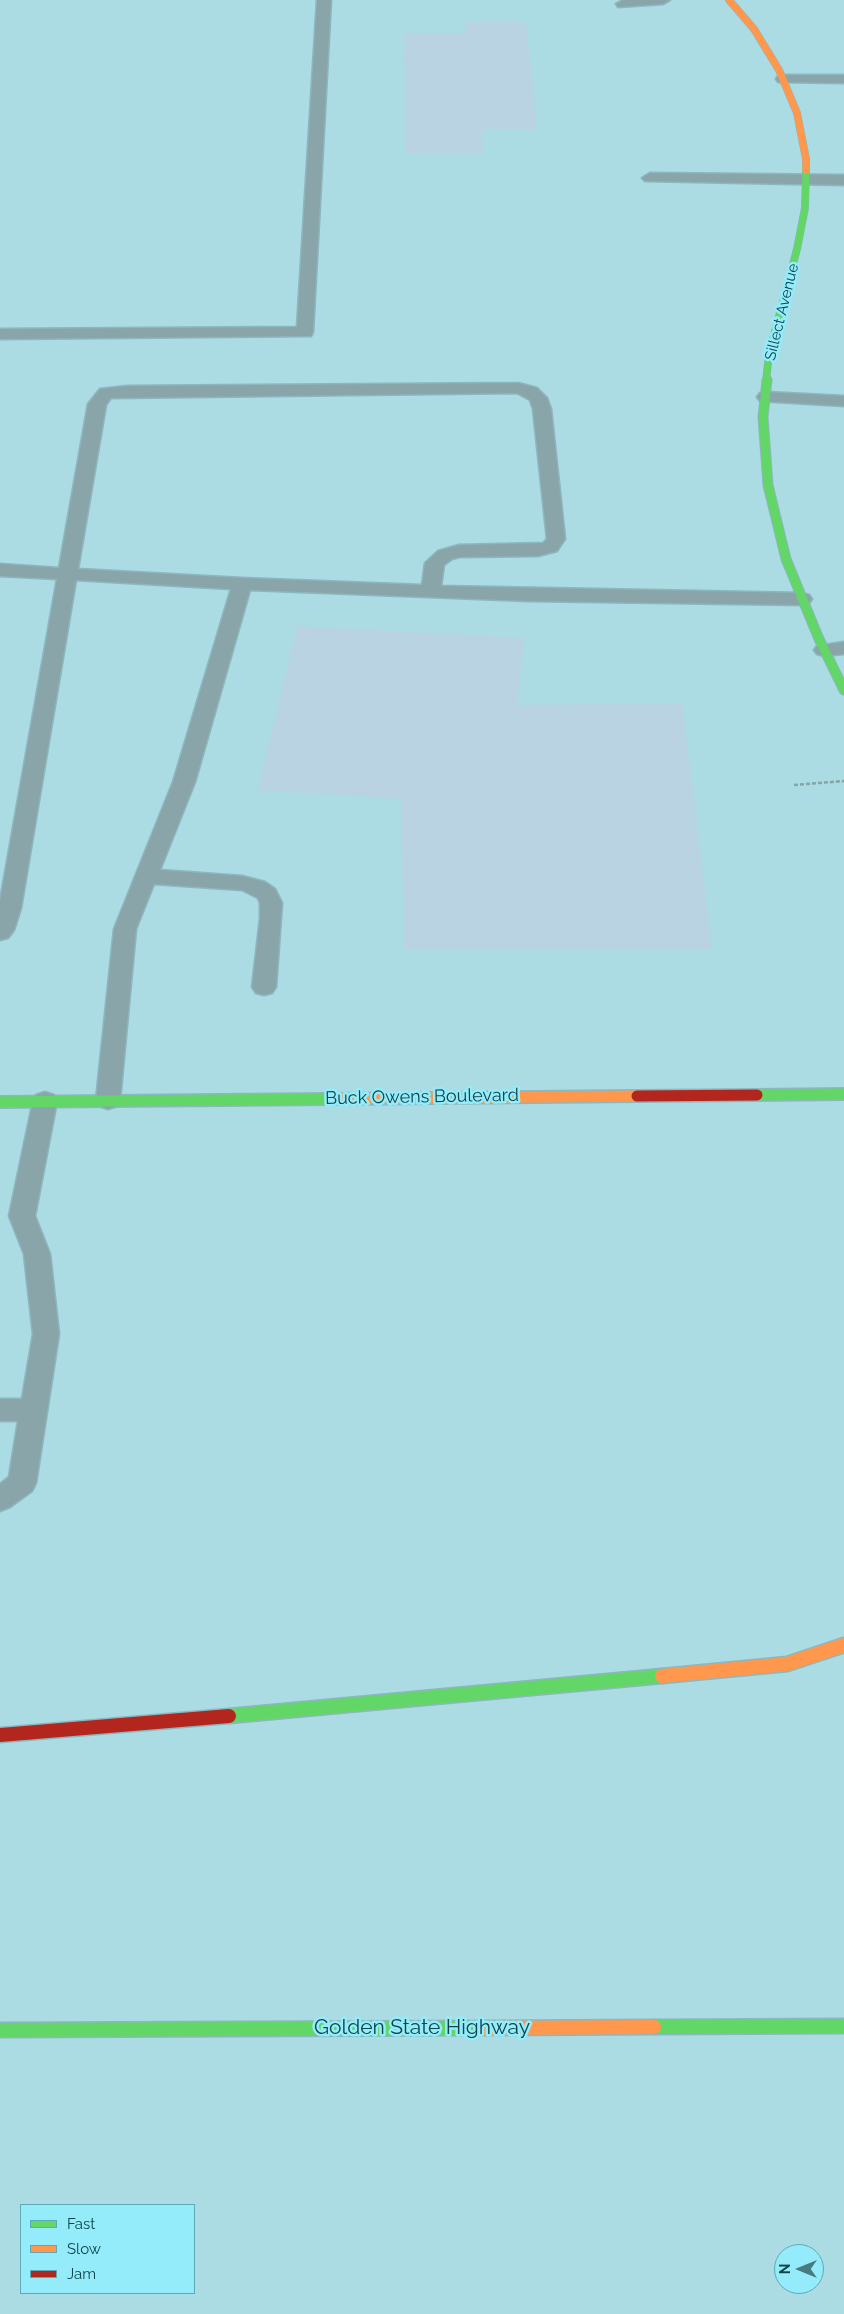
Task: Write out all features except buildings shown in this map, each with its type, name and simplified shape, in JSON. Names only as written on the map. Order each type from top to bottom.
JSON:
[{"type":"main road","name":"Sillect Avenue","points":[[729,0],[754,29],[779,70],[796,113],[806,159],[803,217],[797,249],[770,354],[764,417],[768,485],[786,559],[824,650],[844,690]]},
{"type":"main road","name":"Buck Owens Boulevard","points":[[0,1102],[844,1094]]},
{"type":"main road","points":[[0,1735],[334,1707],[787,1664],[828,1652],[844,1645]]},
{"type":"main road","name":"Golden State Highway","points":[[0,2030],[844,2026]]},
{"type":"lane","points":[[0,334],[305,332],[324,0]]},
{"type":"lane","points":[[623,4],[663,0]]},
{"type":"lane","points":[[783,79],[844,79]]},
{"type":"lane","points":[[650,178],[844,180]]},
{"type":"lane","points":[[0,933],[6,924],[10,908],[97,404],[106,393],[518,388],[531,392],[538,398],[542,409],[556,539],[550,547],[538,550],[459,551],[445,555],[434,564],[431,591]]},
{"type":"lane","points":[[766,396],[844,401]]},
{"type":"lane","points":[[0,570],[242,584],[431,591],[802,599]]},
{"type":"lane","points":[[108,1100],[125,929],[184,782],[242,584]]},
{"type":"lane","points":[[824,650],[844,648]]},
{"type":"lane","points":[[147,876],[242,883],[257,887],[267,894],[270,903],[271,919],[264,987]]},
{"type":"lane","points":[[0,1499],[22,1483],[46,1334],[37,1254],[22,1216],[45,1101]]},
{"type":"lane","points":[[0,1410],[33,1410]]},
{"type":"path","points":[[794,785],[844,782]]},
{"type":"traffic: fast","points":[[806,170],[805,208],[797,249],[769,354],[763,417],[768,485],[786,559],[819,639],[844,690]]},
{"type":"traffic: fast","points":[[757,1095],[844,1094]]},
{"type":"traffic: fast","points":[[0,1102],[330,1099]]},
{"type":"traffic: fast","points":[[229,1716],[662,1676]]},
{"type":"traffic: fast","points":[[654,2027],[844,2026]]},
{"type":"traffic: fast","points":[[0,2030],[484,2028]]},
{"type":"traffic: slow","points":[[729,0],[754,29],[779,70],[797,113],[806,159],[806,170]]},
{"type":"traffic: slow","points":[[330,1099],[637,1096]]},
{"type":"traffic: slow","points":[[662,1676],[787,1664],[844,1645]]},
{"type":"traffic: slow","points":[[484,2028],[654,2027]]},
{"type":"traffic: jam","points":[[637,1096],[757,1095]]},
{"type":"traffic: jam","points":[[0,1735],[229,1716]]}]
